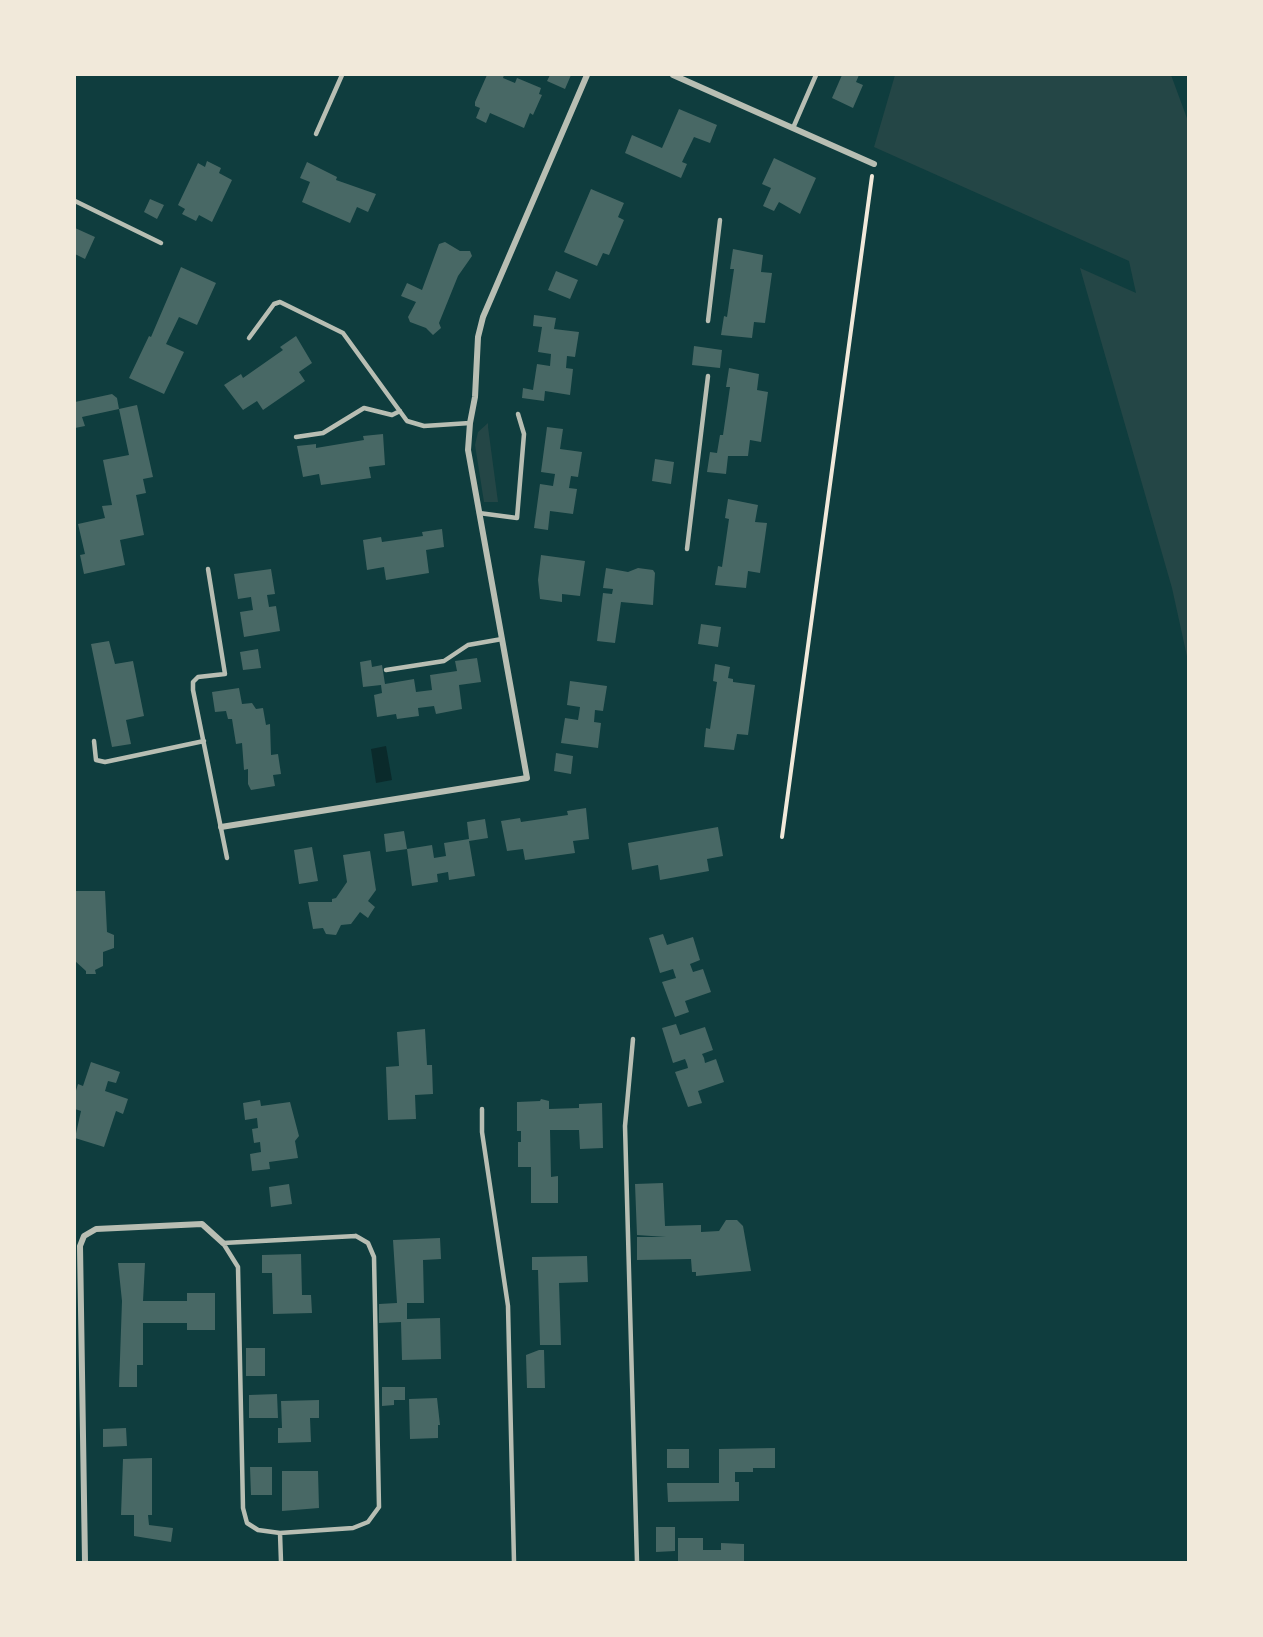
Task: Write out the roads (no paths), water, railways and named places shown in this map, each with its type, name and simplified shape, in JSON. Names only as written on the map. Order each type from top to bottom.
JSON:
[{"type":"street","points":[[221,827],[527,778],[468,450],[470,423],[483,317],[588,75]]},
{"type":"street","points":[[674,75],[874,164]]},
{"type":"street","points":[[85,1562],[80,1246],[84,1236],[96,1229],[202,1224],[223,1243]]},
{"type":"lane","points":[[316,134],[342,75]]},
{"type":"lane","points":[[793,128],[816,75]]},
{"type":"lane","points":[[75,201],[161,243]]},
{"type":"lane","points":[[708,321],[720,220]]},
{"type":"lane","points":[[249,338],[274,304],[280,302],[343,333],[408,421],[416,425],[470,423]]},
{"type":"lane","points":[[687,549],[708,376]]},
{"type":"lane","points":[[296,437],[323,433],[364,408],[392,416],[400,411]]},
{"type":"lane","points":[[479,513],[517,518],[524,434],[518,414]]},
{"type":"lane","points":[[208,569],[225,674],[198,677],[193,681],[227,858]]},
{"type":"lane","points":[[386,670],[444,661],[468,645],[502,639]]},
{"type":"lane","points":[[94,741],[96,760],[105,762],[204,741]]},
{"type":"lane","points":[[633,1039],[625,1126],[637,1562]]},
{"type":"lane","points":[[482,1109],[482,1132],[508,1306],[514,1562]]},
{"type":"lane","points":[[356,1236],[368,1243],[374,1257],[379,1508],[368,1522],[353,1528],[280,1533],[258,1530],[247,1523],[243,1508],[238,1267],[223,1243],[356,1236]]},
{"type":"lane","points":[[280,1533],[281,1562]]}]
